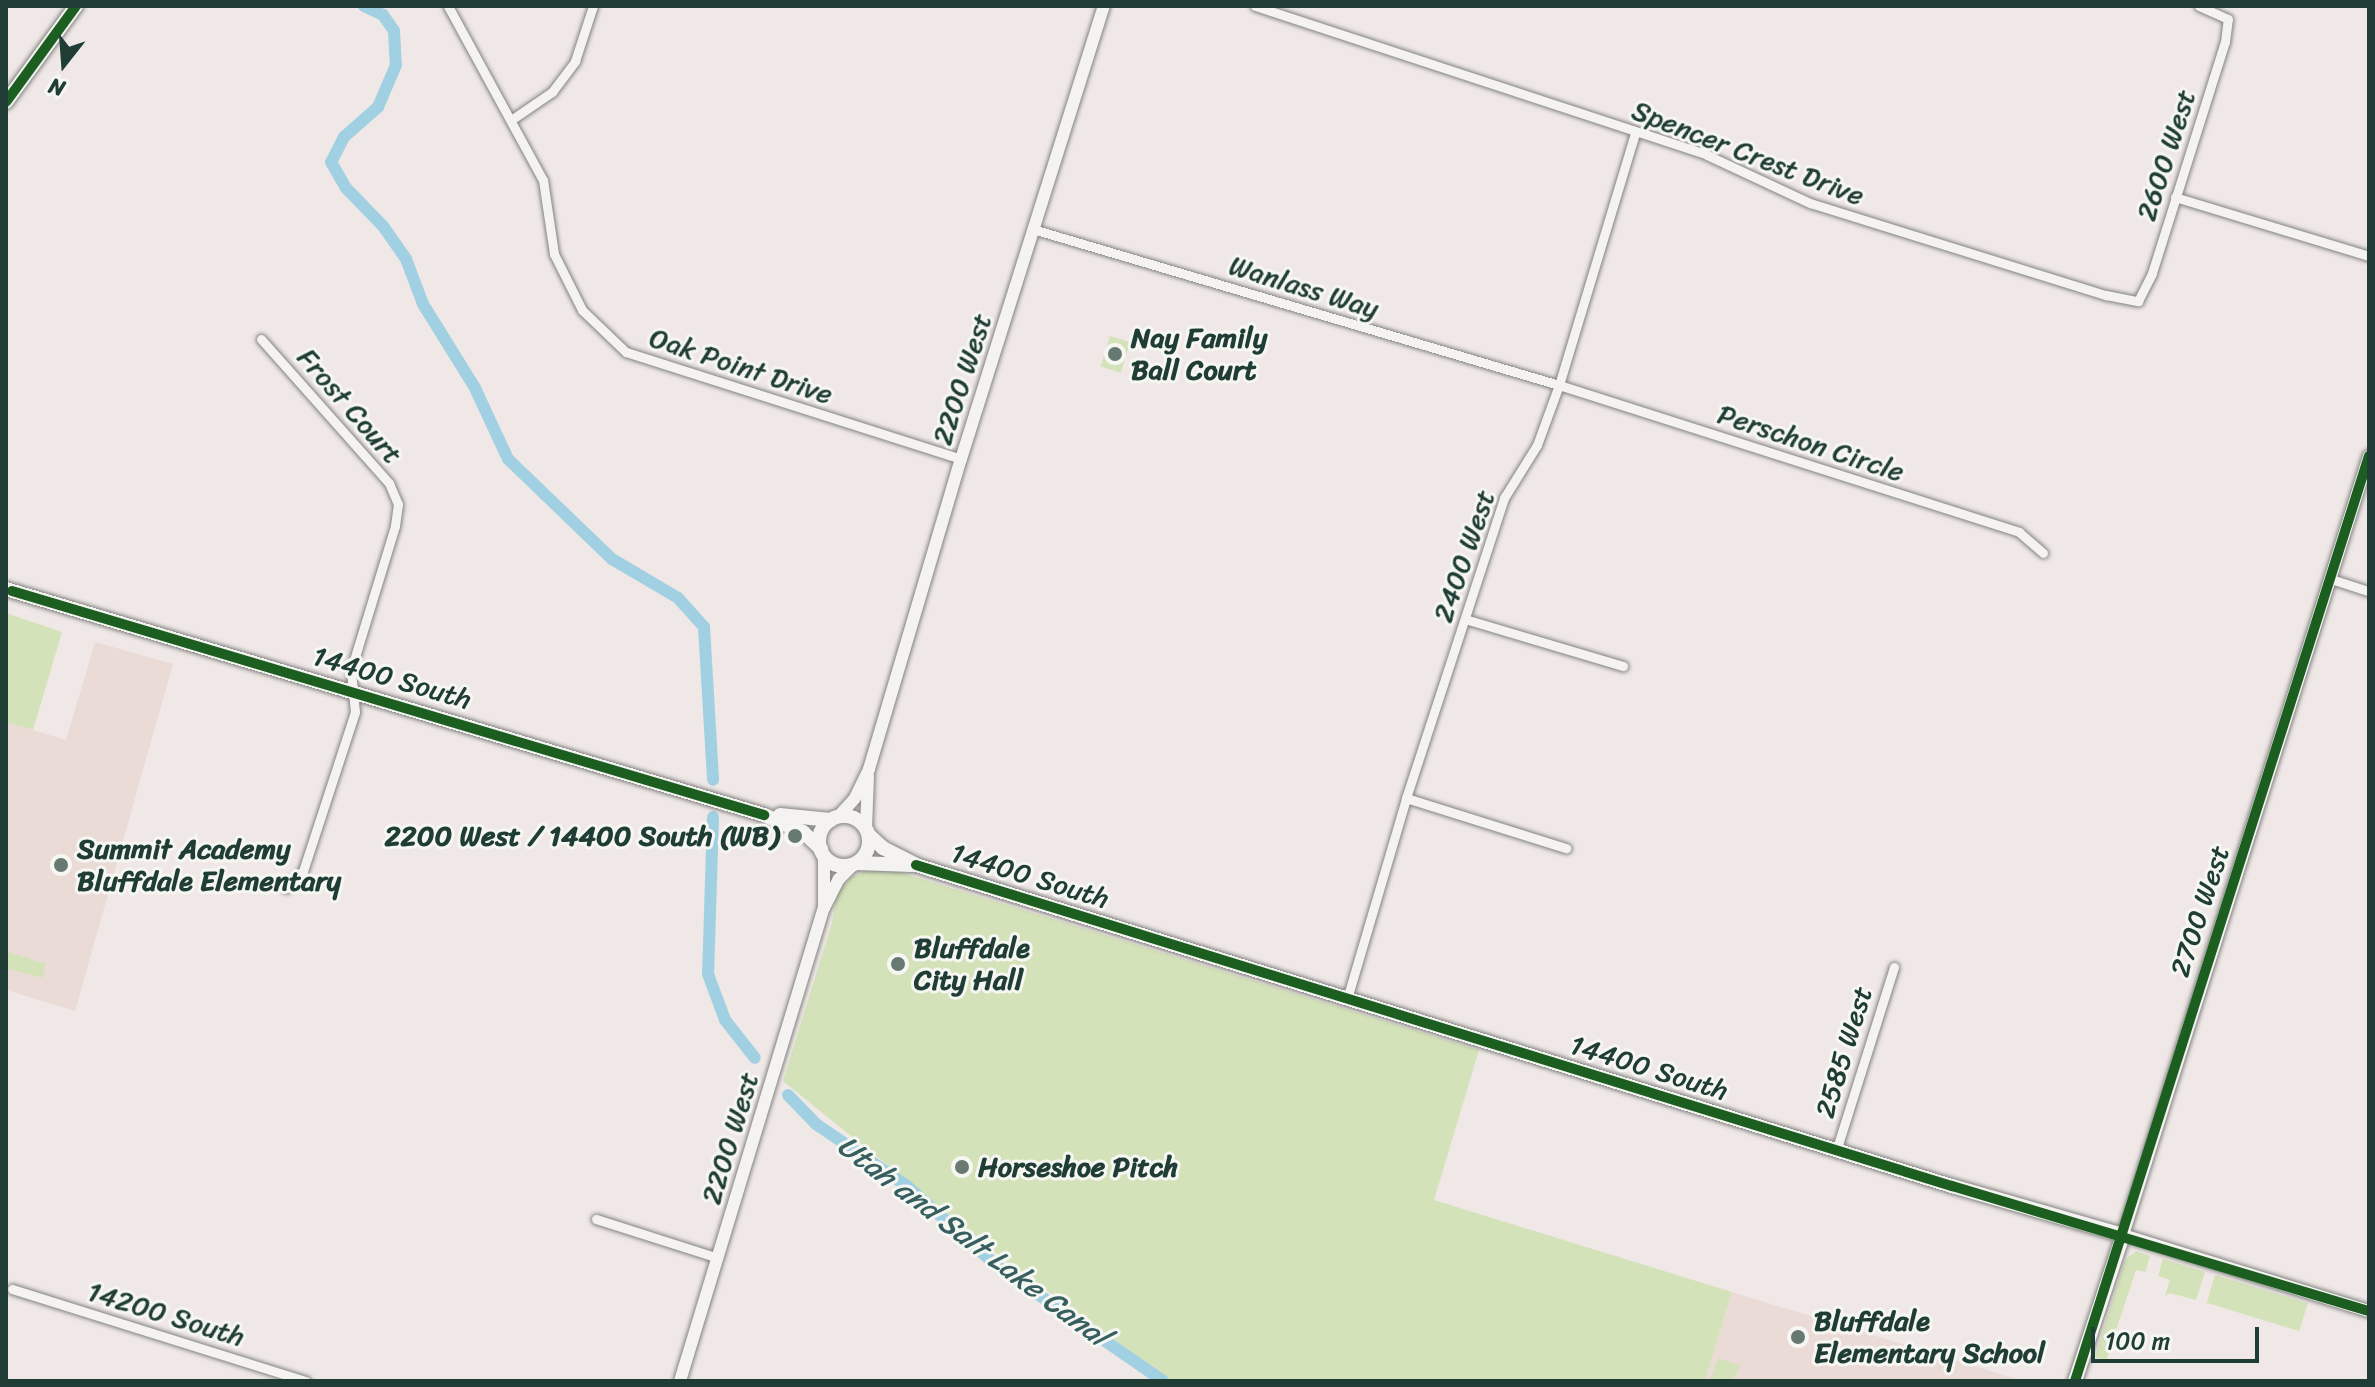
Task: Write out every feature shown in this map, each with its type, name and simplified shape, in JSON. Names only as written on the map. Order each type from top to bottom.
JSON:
[{"type":"main road","points":[[6,102],[76,6]]},
{"type":"main road","name":"14400 South","points":[[6,589],[764,815],[810,837],[822,852]]},
{"type":"main road","name":"14400 South","points":[[764,815],[834,819]]},
{"type":"main road","points":[[853,818],[867,832],[868,850],[855,864],[838,865],[822,852],[821,833],[834,819],[853,818]]},
{"type":"main road","name":"14400 South","points":[[867,832],[883,848],[916,865],[1836,1151],[2123,1235]]},
{"type":"main road","name":"14400 South","points":[[855,864],[916,865]]},
{"type":"main road","name":"2700 West","points":[[2075,1381],[2123,1235]]},
{"type":"street","name":"Oak Point Drive","points":[[448,6],[543,180],[554,254],[582,310],[626,352],[961,459]]},
{"type":"street","points":[[511,120],[552,92],[575,61],[593,6]]},
{"type":"street","name":"2200 West","points":[[834,819],[851,804],[869,769],[961,459],[1036,230],[1104,6]]},
{"type":"street","name":"Spencer Crest Drive","points":[[1255,6],[1707,155],[1810,203],[2106,295],[2138,301]]},
{"type":"street","name":"2600 West","points":[[2138,301],[2152,273],[2222,53],[2228,19],[2199,6]]},
{"type":"street","name":"2400 West","points":[[1347,999],[1406,798],[1504,498],[1537,445],[1559,385],[1635,133]]},
{"type":"street","points":[[2175,197],[2369,256]]},
{"type":"street","name":"Wanlass Way","points":[[1036,230],[1559,385]]},
{"type":"street","name":"Frost Court","points":[[261,339],[395,493],[398,516],[351,670],[355,712],[303,871],[286,888]]},
{"type":"street","name":"Perschon Circle","points":[[1559,385],[2019,532],[2043,553]]},
{"type":"street","name":"2700 West","points":[[2123,1235],[2369,456]]},
{"type":"street","points":[[2331,579],[2369,591]]},
{"type":"street","points":[[1465,619],[1623,666]]},
{"type":"street","name":"2200 West","points":[[867,832],[869,769]]},
{"type":"street","points":[[1406,798],[1566,848]]},
{"type":"street","name":"2200 West","points":[[822,852],[824,908]]},
{"type":"street","name":"2200 West","points":[[680,1381],[824,908],[839,879],[855,864]]},
{"type":"street","name":"2585 West","points":[[1836,1151],[1894,967]]},
{"type":"street","points":[[596,1219],[718,1258]]},
{"type":"street","name":"14400 South","points":[[2123,1235],[2369,1311]]},
{"type":"street","name":"14200 South","points":[[12,1289],[306,1381]]},
{"type":"shaded area","name":"Summit Academy Bluffdale Elementary","points":[[95,642],[173,664],[75,1011],[6,990],[6,722],[66,740]]},
{"type":"shaded area","name":"Bluffdale Elementary School","points":[[1732,1292],[2023,1381],[1705,1381]]},
{"type":"green space","name":"Nay Family Ball Court","points":[[1110,336],[1130,342],[1121,373],[1101,367]]},
{"type":"green space","points":[[6,613],[62,632],[33,730],[6,722]]},
{"type":"green space","points":[[865,871],[896,871],[1479,1050],[1434,1200],[1732,1292],[1705,1381],[1172,1381],[1011,1265],[783,1081],[832,923],[837,893],[853,876]]},
{"type":"green space","points":[[6,951],[46,964],[42,978],[6,968]]},
{"type":"green space","points":[[2136,1251],[2150,1256],[2145,1272],[2136,1270],[2106,1361],[2095,1357],[2125,1260]]},
{"type":"green space","points":[[2163,1259],[2205,1272],[2196,1300],[2170,1293],[2165,1296],[2170,1280],[2158,1276]]},
{"type":"green space","points":[[2215,1275],[2308,1303],[2299,1331],[2207,1303]]},
{"type":"green space","points":[[1718,1358],[1740,1365],[1736,1376],[1728,1381],[1710,1381]]},
{"type":"waterway","name":"Utah and Salt Lake Canal","points":[[364,6],[383,15],[394,31],[396,65],[378,107],[344,137],[331,162],[346,188],[383,226],[406,259],[423,304],[475,388],[508,459],[612,559],[678,598],[704,627],[713,780]]},
{"type":"waterway","name":"Utah and Salt Lake Canal","points":[[713,817],[708,974],[725,1020],[755,1058]]},
{"type":"waterway","name":"Utah and Salt Lake Canal","points":[[788,1095],[816,1124],[907,1186],[997,1266],[1163,1381]]},
{"type":"cycle path","points":[[6,102],[76,6]]},
{"type":"cycle path","points":[[2075,1381],[2369,456]]},
{"type":"cycle path","points":[[12,591],[764,815]]},
{"type":"cycle path","points":[[916,865],[1952,1186],[2369,1311]]},
{"type":"place","name":"Nay Family Ball Court","points":[[1115,354]]},
{"type":"place","name":"2200 West / 14400 South (WB)","points":[[795,836]]},
{"type":"place","name":"Summit Academy Bluffdale Elementary","points":[[61,865]]},
{"type":"place","name":"Bluffdale City Hall","points":[[898,964]]},
{"type":"place","name":"Horseshoe Pitch","points":[[962,1167]]},
{"type":"place","name":"Bluffdale Elementary School","points":[[1798,1337]]}]
